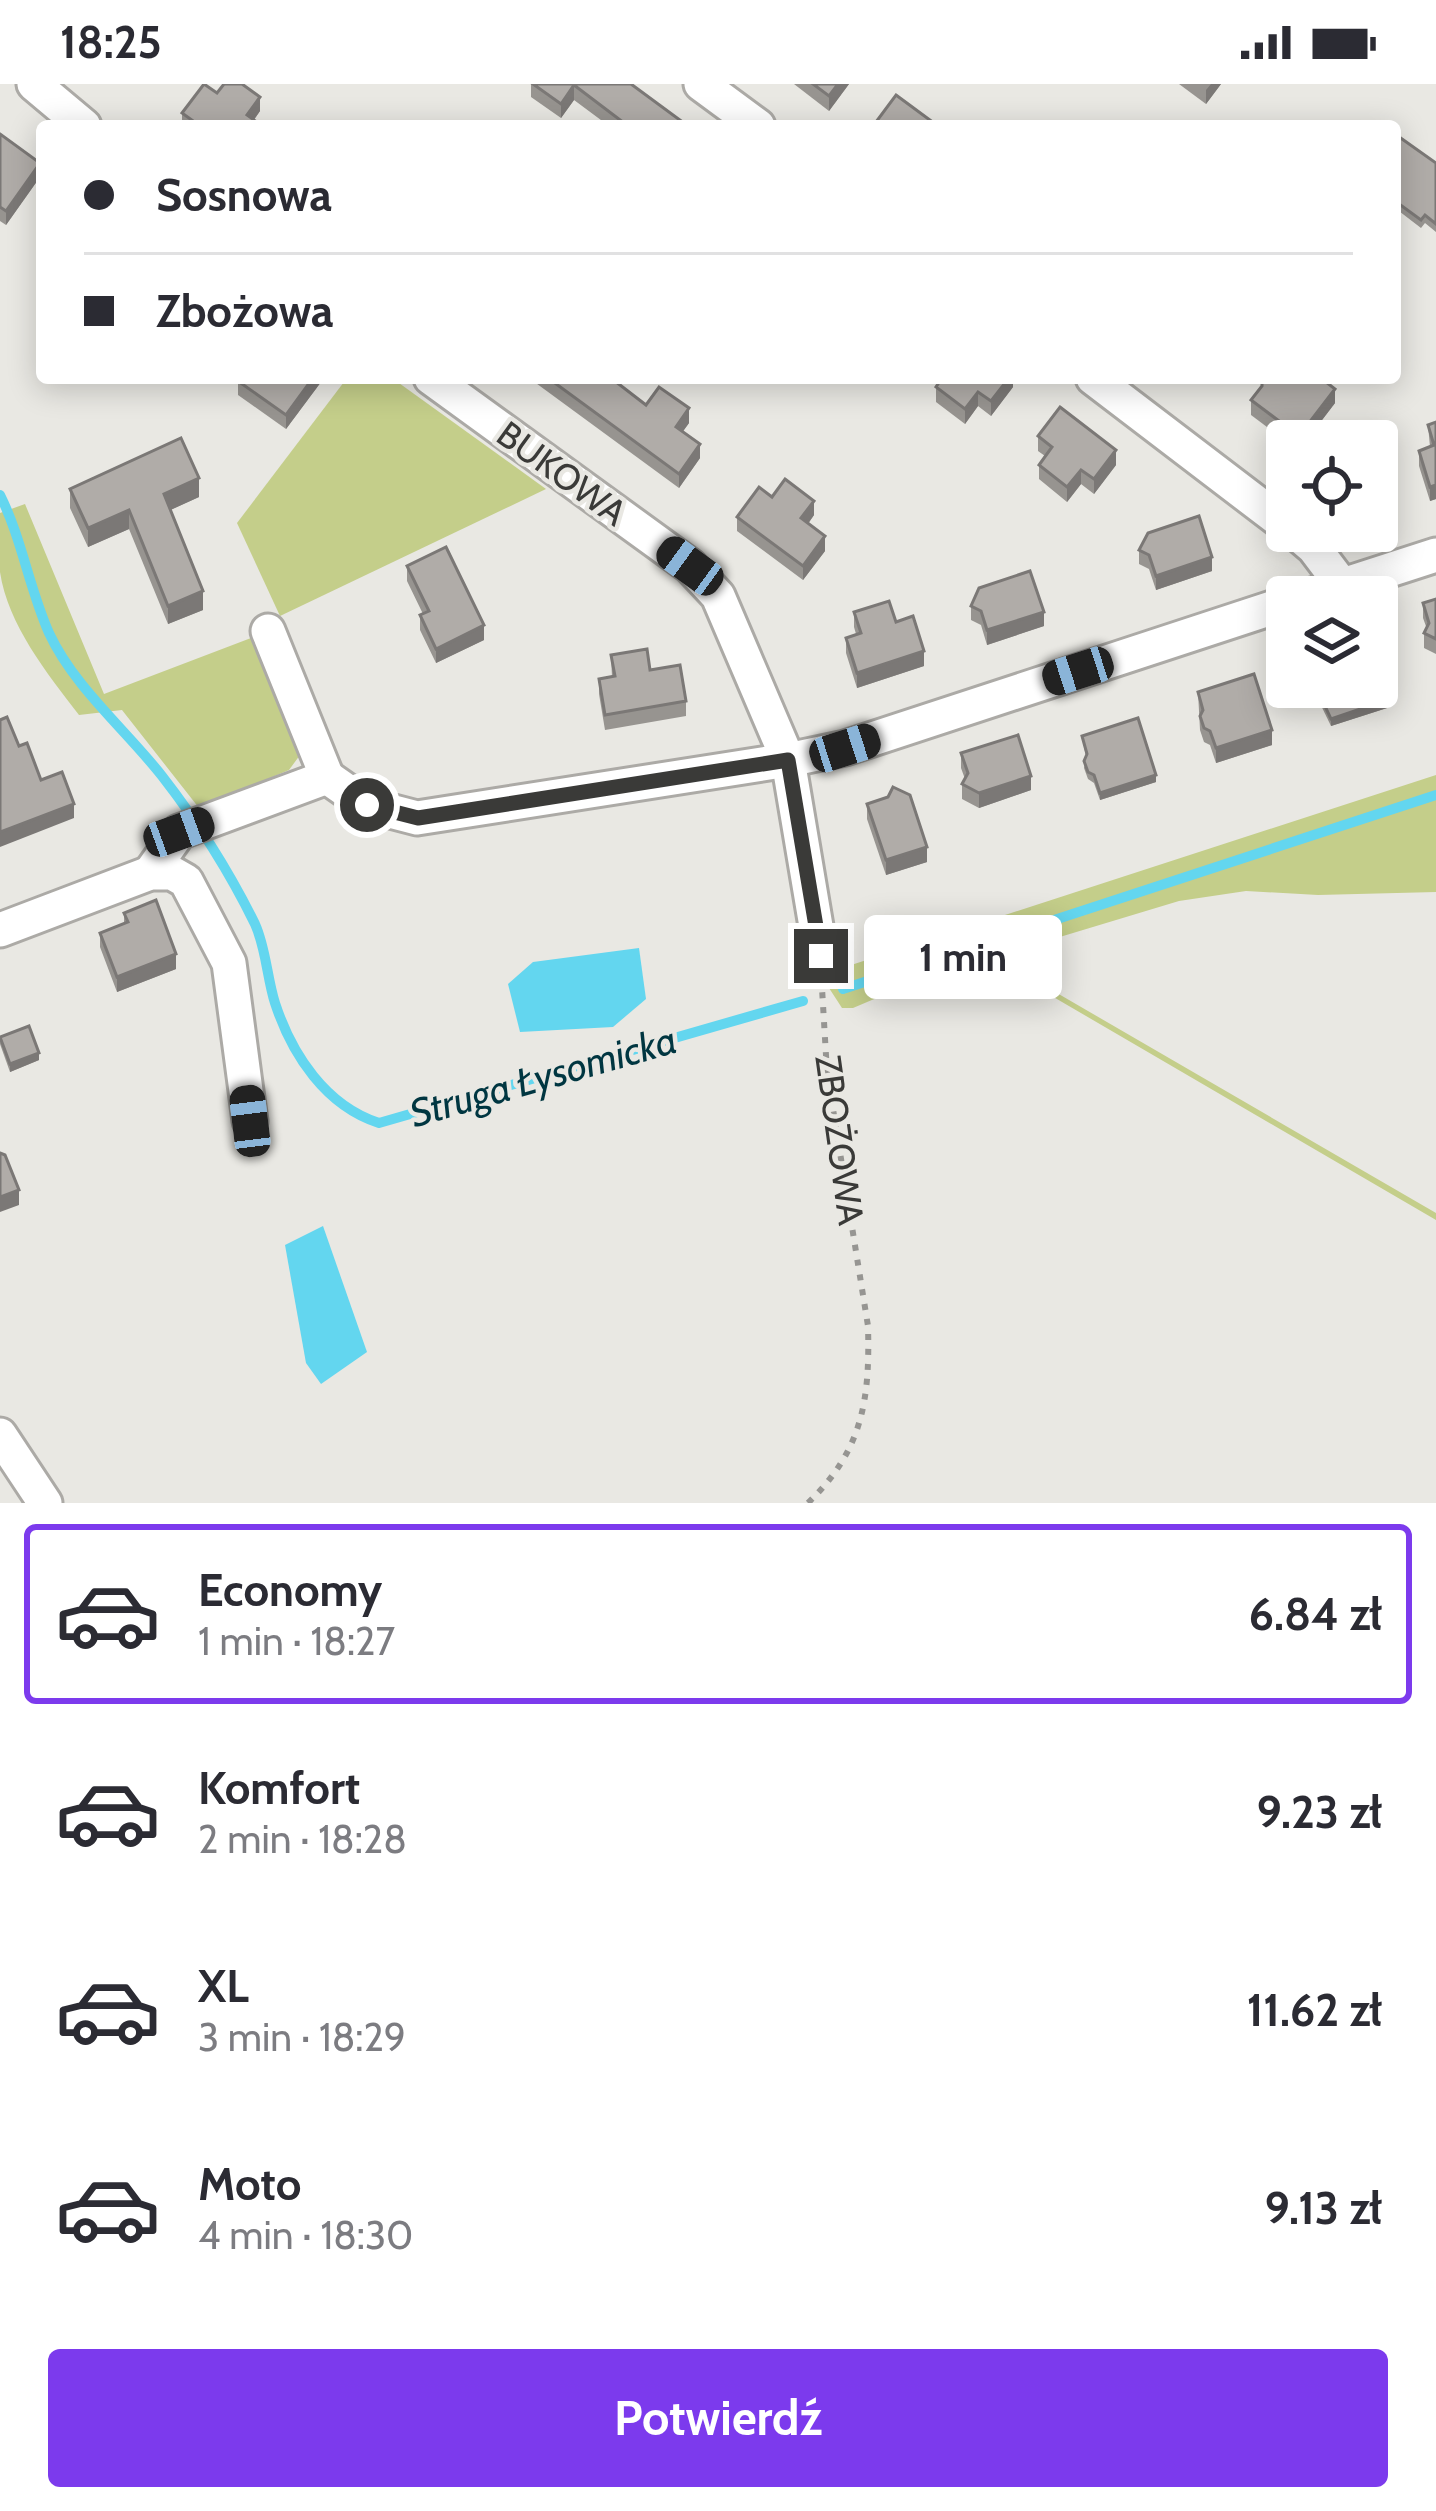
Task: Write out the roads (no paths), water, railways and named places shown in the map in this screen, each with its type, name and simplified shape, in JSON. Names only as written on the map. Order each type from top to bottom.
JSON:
[{"type":"street","points":[[34,84],[78,120]]},
{"type":"street","points":[[701,84],[750,120]]},
{"type":"street","name":"BUKOWA","points":[[439,384],[705,579],[728,618],[788,760]]},
{"type":"street","points":[[1101,384],[1266,510]]},
{"type":"street","points":[[1317,552],[1335,576]]},
{"type":"street","points":[[1370,576],[1436,555]]},
{"type":"street","points":[[268,631],[327,777],[367,805],[418,818],[845,748],[1266,610]]},
{"type":"street","points":[[788,760],[821,956]]},
{"type":"street","points":[[150,873],[179,832],[327,777]]},
{"type":"street","points":[[0,930],[150,873],[172,873],[186,881],[223,946],[234,982],[250,1121]]},
{"type":"street","points":[[0,1435],[45,1503]]},
{"type":"water","points":[[639,948],[646,999],[613,1027],[520,1032],[508,984],[533,962]]},
{"type":"water","points":[[323,1226],[367,1352],[321,1384],[306,1363],[285,1245]]},
{"type":"waterway","name":"Struga Łysomicka","points":[[0,495],[42,616],[60,653],[188,811],[255,924],[275,1003],[301,1059],[327,1091],[360,1115],[379,1123],[803,1001]]},
{"type":"waterway","name":"Struga Łysomicka","points":[[843,989],[1436,795]]}]
